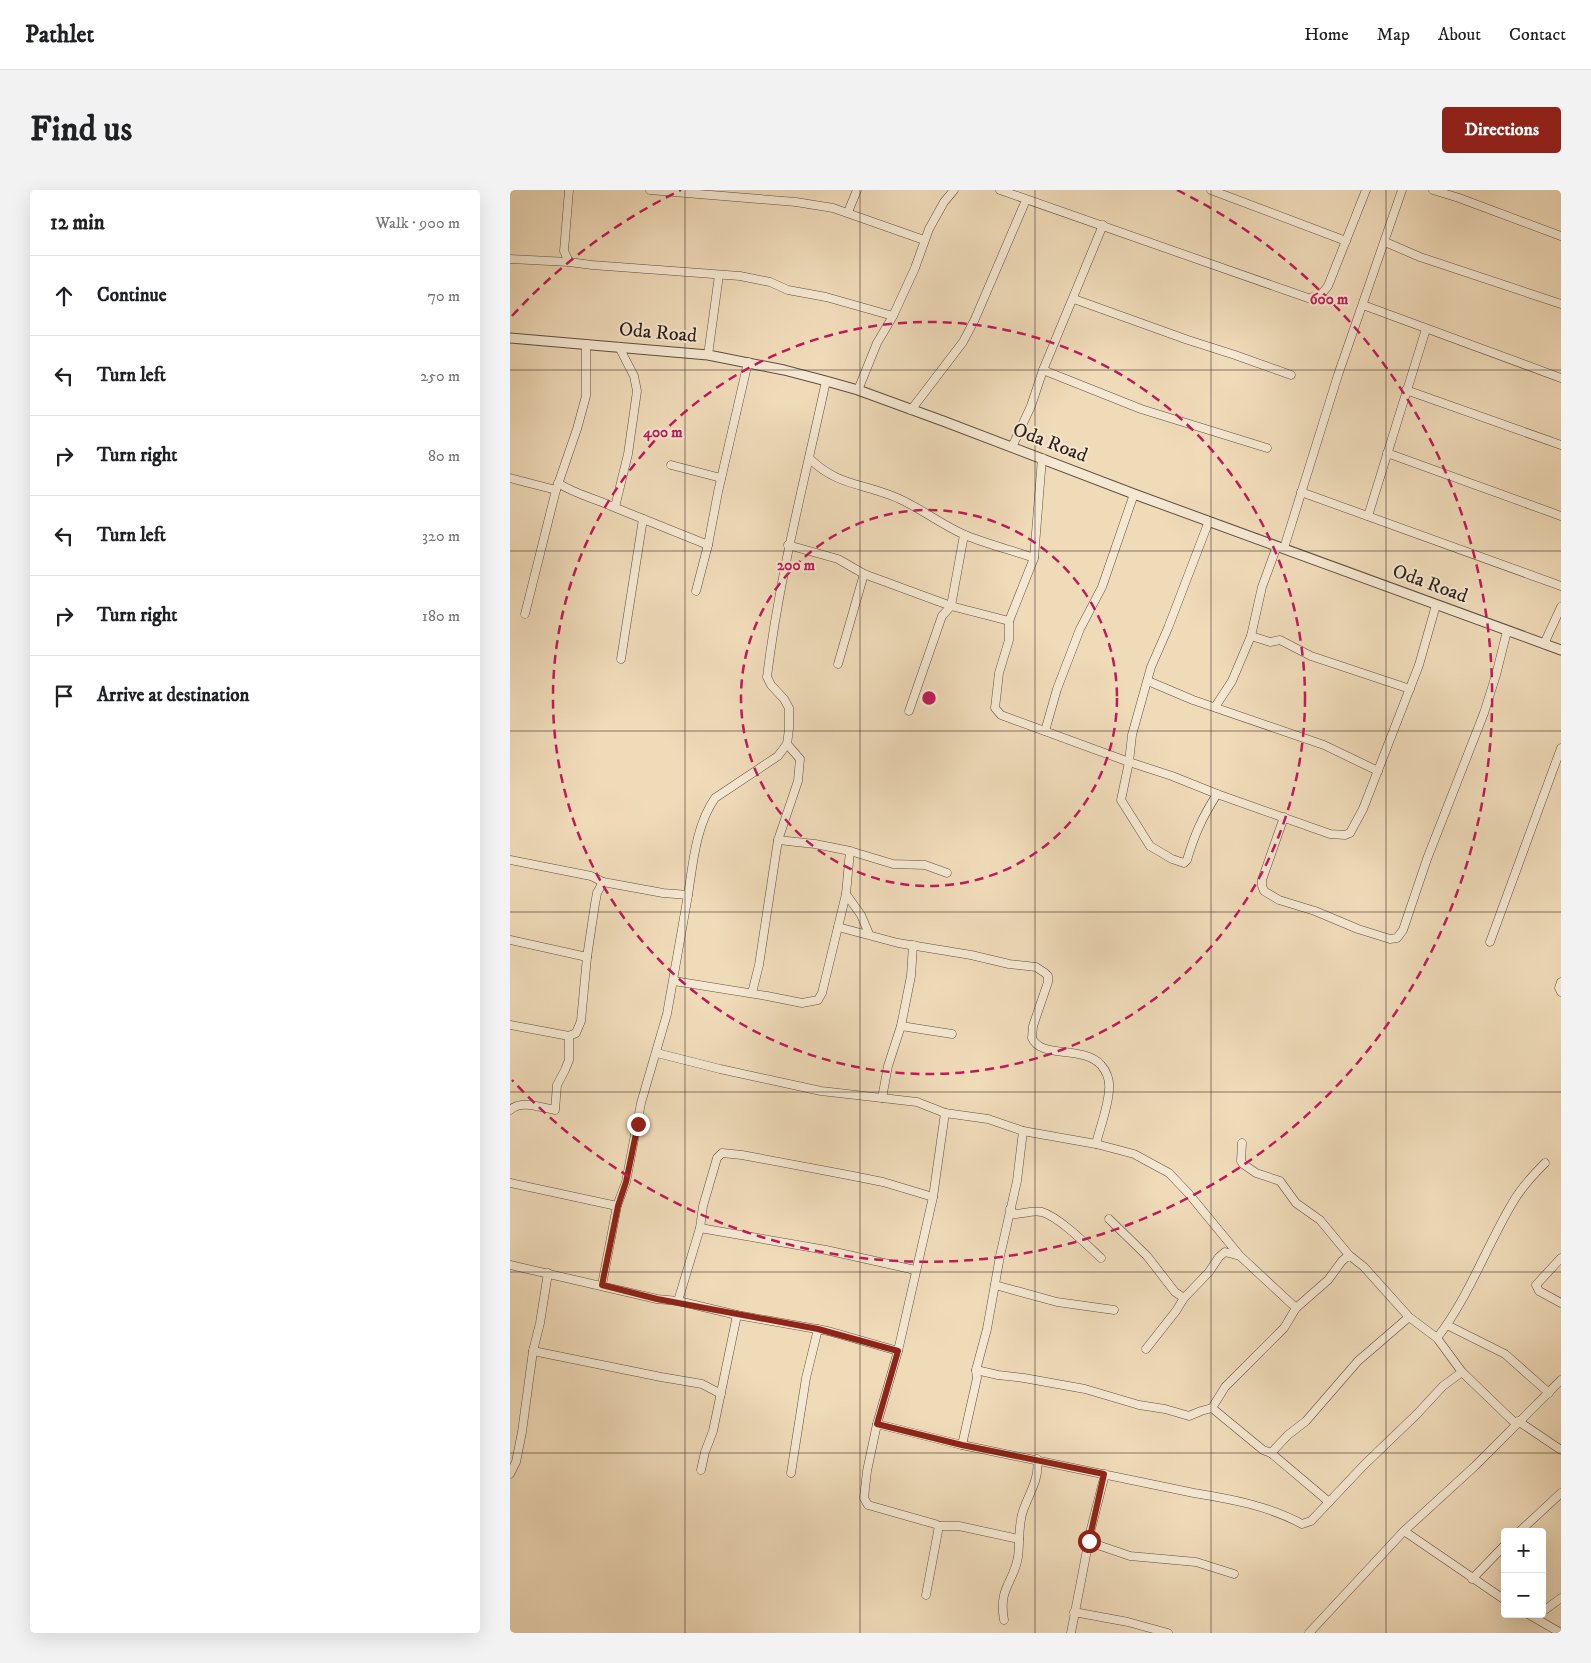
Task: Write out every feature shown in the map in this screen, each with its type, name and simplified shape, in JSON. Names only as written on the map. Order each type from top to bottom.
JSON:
[{"type":"street","points":[[569,190],[564,252],[569,262]]},
{"type":"street","points":[[650,190],[796,202],[833,208],[924,240]]},
{"type":"street","points":[[848,212],[857,190]]},
{"type":"street","points":[[858,390],[877,343],[893,316],[915,268],[924,240],[944,202],[954,190]]},
{"type":"street","points":[[1000,190],[1308,298],[1320,296],[1328,286],[1366,190]]},
{"type":"street","points":[[1211,190],[1346,241]]},
{"type":"street","points":[[1215,707],[1232,681],[1251,636],[1262,587],[1301,492],[1338,375],[1402,190]]},
{"type":"street","points":[[1433,190],[1561,236]]},
{"type":"street","points":[[911,410],[963,342],[979,310],[1026,200]]},
{"type":"street","points":[[1012,447],[1031,406],[1043,370],[1103,226]]},
{"type":"street","points":[[1385,242],[1420,257],[1561,304]]},
{"type":"street","points":[[510,259],[740,276],[770,282],[788,290],[826,296],[893,316]]},
{"type":"street","points":[[708,355],[719,275]]},
{"type":"street","points":[[1074,299],[1291,375]]},
{"type":"street","points":[[1363,305],[1560,376]]},
{"type":"street","points":[[1368,516],[1426,329]]},
{"type":"street","name":"Oda Road","points":[[510,338],[708,355],[826,380],[858,390],[1134,494],[1561,650]]},
{"type":"street","points":[[525,614],[557,486],[586,396],[586,344]]},
{"type":"street","points":[[614,507],[628,454],[637,391],[634,376],[619,347]]},
{"type":"street","points":[[696,591],[708,545],[748,362]]},
{"type":"street","points":[[1043,370],[1141,409],[1267,448]]},
{"type":"street","points":[[602,1285],[618,1206],[626,1182],[641,1103],[657,1053],[674,981],[693,863],[701,827],[708,808],[715,798],[778,756],[787,744],[789,708],[767,677],[788,545],[810,460],[826,380]]},
{"type":"street","points":[[1406,390],[1561,445]]},
{"type":"street","points":[[1387,453],[1561,516]]},
{"type":"street","points":[[1042,458],[1034,558],[1009,621],[1009,640],[999,673],[995,708],[1001,715],[1330,834],[1345,835],[1350,833],[1363,809],[1419,665],[1436,605]]},
{"type":"street","points":[[810,460],[821,470],[845,482],[890,495],[964,534],[1034,558]]},
{"type":"street","points":[[671,465],[722,478]]},
{"type":"street","points":[[510,478],[557,486],[708,545]]},
{"type":"street","points":[[1301,492],[1561,586]]},
{"type":"street","points":[[1045,731],[1056,689],[1080,628],[1102,587],[1134,494]]},
{"type":"street","points":[[621,659],[643,519]]},
{"type":"street","points":[[1209,520],[1151,667],[1132,735],[1121,800],[1150,846],[1184,863],[1187,860],[1196,832],[1218,794]]},
{"type":"street","points":[[909,711],[942,616],[951,606],[964,534]]},
{"type":"street","points":[[788,545],[838,559],[864,574],[951,606],[1009,621]]},
{"type":"street","points":[[838,664],[864,574]]},
{"type":"street","points":[[1544,644],[1561,607]]},
{"type":"street","points":[[1284,817],[1262,880],[1264,891],[1279,900],[1315,911],[1358,929],[1390,939],[1397,938],[1403,930],[1427,859],[1484,713],[1496,676],[1507,631]]},
{"type":"street","points":[[1251,636],[1270,642],[1280,640],[1311,656],[1410,689]]},
{"type":"street","points":[[1148,681],[1215,707],[1324,745],[1378,771]]},
{"type":"street","points":[[752,993],[759,965],[778,840],[798,780],[800,759],[787,744]]},
{"type":"street","points":[[1490,942],[1561,749]]},
{"type":"street","points":[[778,840],[815,844],[850,851],[893,864],[925,865],[948,873]]},
{"type":"street","points":[[674,981],[802,1003],[818,1000],[822,993],[846,894],[850,851]]},
{"type":"street","points":[[510,860],[592,876],[603,882],[663,893],[688,895]]},
{"type":"street","points":[[510,1025],[569,1036],[576,1033],[581,1021],[587,957],[596,899],[603,882]]},
{"type":"street","points":[[846,894],[861,915],[869,934]]},
{"type":"street","points":[[838,927],[913,945],[1009,964],[1030,966],[1045,972],[1048,976],[1048,982],[1033,1026],[1032,1038],[1038,1046],[1046,1050],[1091,1056],[1108,1074],[1109,1090],[1096,1144]]},
{"type":"street","points":[[510,940],[587,957]]},
{"type":"street","points":[[882,1098],[888,1066],[901,1026],[911,976],[913,945]]},
{"type":"street","points":[[1561,982],[1559,988],[1561,992]]},
{"type":"street","points":[[901,1026],[952,1034]]},
{"type":"street","points":[[510,1110],[515,1106],[527,1105],[555,1110],[557,1085],[566,1070],[569,1060],[569,1036]]},
{"type":"street","points":[[657,1053],[821,1091],[917,1102],[945,1113],[988,1119],[1023,1131],[1096,1144],[1134,1154],[1170,1174],[1240,1256],[1296,1308]]},
{"type":"street","points":[[945,1113],[933,1196],[898,1351],[877,1424],[867,1472],[864,1501],[868,1505],[938,1526],[959,1526],[1019,1538]]},
{"type":"street","points":[[962,1445],[977,1378],[976,1370],[987,1329],[1019,1164],[1023,1131]]},
{"type":"street","points":[[1242,1143],[1241,1161],[1243,1164],[1256,1173],[1280,1181],[1296,1203],[1320,1220],[1349,1255],[1364,1267],[1409,1317],[1437,1338],[1462,1372],[1517,1423],[1561,1450]]},
{"type":"street","points":[[678,1302],[700,1228],[703,1206],[717,1158],[722,1153],[865,1178],[933,1196]]},
{"type":"street","points":[[1437,1338],[1447,1325],[1482,1263],[1512,1204],[1545,1163]]},
{"type":"street","points":[[510,1183],[618,1206]]},
{"type":"street","points":[[1010,1209],[1014,1214],[1033,1211],[1042,1212],[1076,1234],[1101,1258]]},
{"type":"street","points":[[1109,1219],[1147,1256],[1175,1292],[1184,1298]]},
{"type":"street","points":[[700,1228],[826,1250],[915,1270]]},
{"type":"street","points":[[1146,1349],[1184,1298],[1209,1272],[1222,1254],[1226,1252],[1240,1256]]},
{"type":"street","points":[[976,1370],[1085,1389],[1139,1405],[1165,1409],[1190,1416],[1200,1410],[1212,1408],[1225,1387],[1284,1328],[1296,1308],[1328,1280],[1342,1261],[1349,1255]]},
{"type":"street","points":[[1561,1258],[1536,1285],[1539,1291],[1561,1302]]},
{"type":"street","points":[[510,1265],[657,1299],[818,1329],[898,1351]]},
{"type":"street","points":[[510,1474],[516,1462],[522,1432],[533,1350],[540,1323],[548,1273]]},
{"type":"street","points":[[995,1285],[1058,1302],[1114,1310]]},
{"type":"street","points":[[701,1470],[713,1431],[737,1315]]},
{"type":"street","points":[[1271,1453],[1288,1435],[1306,1421],[1358,1361],[1409,1317]]},
{"type":"street","points":[[1447,1325],[1505,1354],[1549,1393]]},
{"type":"street","points":[[791,1473],[806,1378],[818,1329]]},
{"type":"street","points":[[533,1350],[702,1384],[721,1394]]},
{"type":"street","points":[[877,1424],[962,1445],[1194,1493],[1227,1498],[1262,1507],[1302,1524],[1311,1521],[1443,1386],[1462,1372]]},
{"type":"street","points":[[1309,1633],[1404,1531],[1475,1466],[1561,1380]]},
{"type":"street","points":[[713,1389],[723,1383]]},
{"type":"street","points":[[1212,1408],[1263,1450],[1271,1453],[1329,1502]]},
{"type":"street","points":[[1004,1620],[1002,1606],[1004,1591],[1017,1562],[1023,1510],[1036,1479],[1037,1460]]},
{"type":"street","points":[[1071,1633],[1104,1474]]},
{"type":"street","points":[[1522,1528],[1561,1493]]},
{"type":"street","points":[[926,1595],[938,1526]]},
{"type":"street","points":[[1404,1531],[1501,1597]]},
{"type":"street","points":[[1089,1542],[1130,1556],[1201,1563],[1234,1574]]},
{"type":"street","points":[[1472,1578],[1501,1549]]},
{"type":"street","points":[[1546,1609],[1561,1598]]},
{"type":"street","points":[[1074,1612],[1128,1622],[1168,1633]]},
{"type":"street","points":[[1538,1618],[1561,1633]]},
{"type":"route","points":[[638,1124],[626,1182],[618,1206],[602,1285],[657,1299],[828,1331],[898,1351],[877,1424],[962,1445],[1104,1474],[1089,1541]]}]
